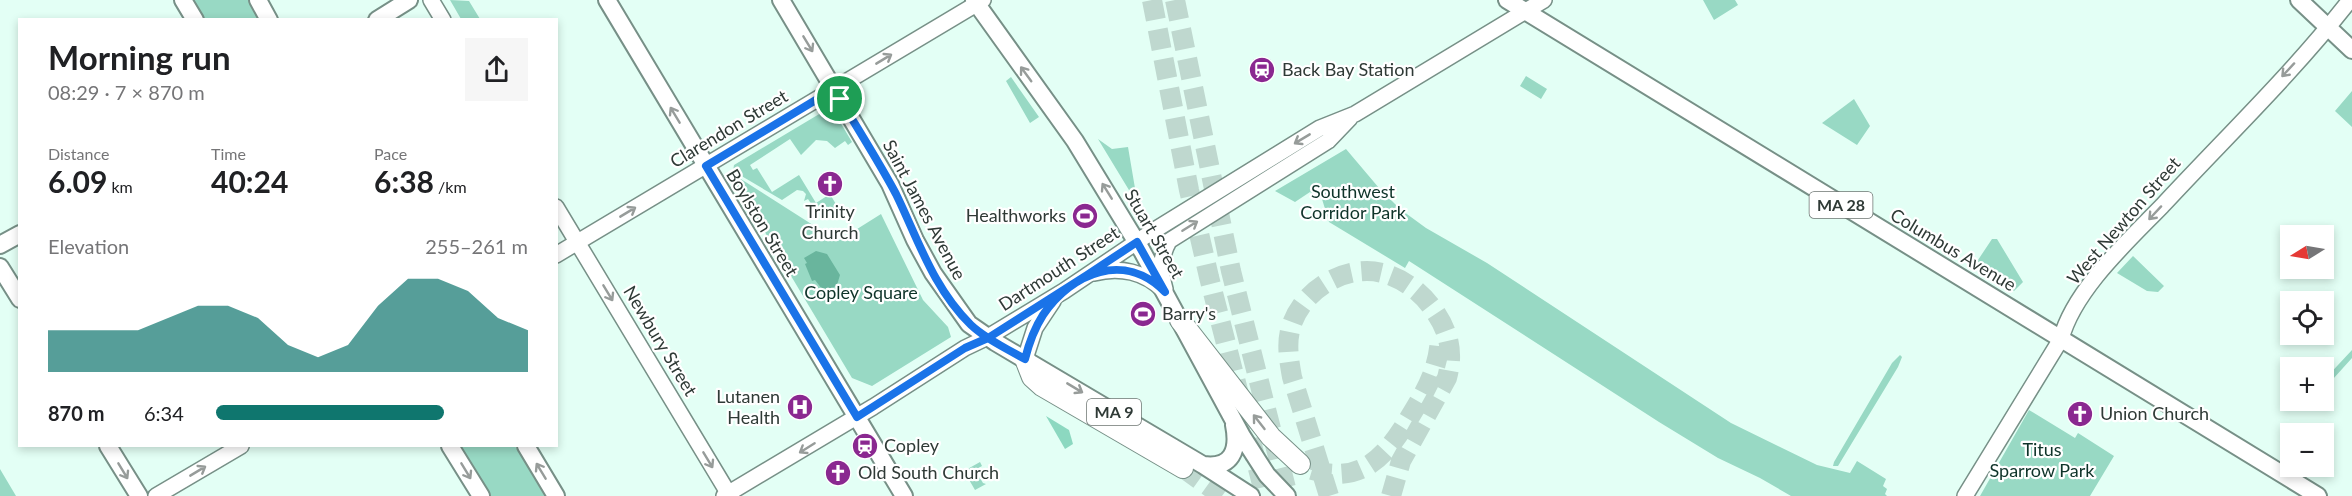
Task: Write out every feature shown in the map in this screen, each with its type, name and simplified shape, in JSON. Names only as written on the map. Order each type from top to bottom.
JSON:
[{"type":"highway","points":[[1180,320],[1271,437],[1300,464]]},
{"type":"highway","points":[[1025,359],[1032,377],[1042,386],[1184,468]]},
{"type":"main road","points":[[183,0],[194,18]]},
{"type":"main road","points":[[258,0],[268,18]]},
{"type":"main road","points":[[380,18],[409,0]]},
{"type":"main road","points":[[431,0],[442,18]]},
{"type":"main road","name":"Boylston Street","points":[[607,0],[904,496]]},
{"type":"main road","name":"Saint James Avenue","points":[[781,0],[891,184],[915,240],[938,282],[969,324],[988,338]]},
{"type":"main road","name":"Columbus Avenue","points":[[1507,0],[2318,496]]},
{"type":"main road","name":"Dartmouth Street","points":[[728,495],[965,348],[988,338],[1064,291],[1137,242],[1320,128],[1355,114],[1544,0]]},
{"type":"main road","points":[[2299,0],[2352,50]]},
{"type":"main road","name":"West Newton Street","points":[[1965,496],[2061,339],[2065,324],[2076,306],[2107,265],[2328,28],[2350,0]]},
{"type":"main road","name":"Clarendon Street","points":[[558,254],[978,1]]},
{"type":"main road","name":"Stuart Street","points":[[978,1],[1069,131],[1137,242],[1233,422],[1267,475],[1287,496]]},
{"type":"main road","name":"Dartmouth Street","points":[[1165,292],[1161,267],[1164,250],[1169,241],[1328,141],[1355,114]]},
{"type":"main road","name":"Newbury Street","points":[[558,210],[728,495]]},
{"type":"main road","points":[[0,245],[18,235]]},
{"type":"main road","points":[[0,267],[18,296]]},
{"type":"main road","points":[[1087,275],[1108,270],[1134,272],[1150,279],[1165,292]]},
{"type":"main road","points":[[1025,359],[1038,323],[1049,306],[1064,291]]},
{"type":"main road","name":"MA 9","points":[[988,338],[1203,465],[1251,496]]},
{"type":"main road","points":[[1203,465],[1219,465],[1231,457],[1236,441],[1233,422]]},
{"type":"main road","points":[[109,447],[139,496]]},
{"type":"main road","points":[[156,496],[239,447]]},
{"type":"main road","points":[[451,447],[481,496]]},
{"type":"main road","points":[[527,447],[556,496]]},
{"type":"green space","points":[[192,0],[248,0],[258,18],[203,18]]},
{"type":"green space","points":[[450,0],[469,1],[479,18],[460,18]]},
{"type":"green space","points":[[1703,0],[1735,0],[1738,5],[1714,20]]},
{"type":"green space","points":[[1526,76],[1547,89],[1541,99],[1520,86]]},
{"type":"green space","points":[[1011,77],[1039,117],[1030,123],[1006,81]]},
{"type":"green space","points":[[2352,91],[2352,127],[2335,111]]},
{"type":"green space","points":[[1854,99],[1870,126],[1857,145],[1822,123]]},
{"type":"green space","points":[[831,107],[852,142],[848,145],[845,141],[835,148],[827,141],[816,140],[801,155],[790,139],[750,165],[753,170],[757,168],[772,192],[799,175],[816,203],[830,194],[837,206],[830,211],[834,218],[831,220],[821,204],[814,208],[808,199],[804,201],[806,194],[803,191],[797,190],[782,200],[733,171],[734,165]]},
{"type":"green space","points":[[1098,139],[1112,149],[1128,147],[1137,200],[1135,200]]},
{"type":"green space","name":"Southwest Corridor Park","points":[[1346,149],[1400,209],[1426,228],[1487,263],[1731,423],[1817,465],[1850,473],[1857,461],[1886,479],[1883,486],[1887,489],[1885,494],[1887,496],[1791,496],[1718,458],[1659,422],[1409,261],[1405,268],[1329,222],[1322,199],[1310,192],[1295,202],[1275,191]]},
{"type":"green space","name":"Copley Square","points":[[733,174],[838,241],[881,214],[923,300],[948,327],[951,337],[872,386],[852,378],[757,219],[747,197],[735,186]]},
{"type":"green space","points":[[1992,239],[1997,239],[2023,282],[2014,291],[1976,263]]},
{"type":"green space","points":[[2133,256],[2164,286],[2158,292],[2147,291],[2117,273]]},
{"type":"green space","points":[[2352,350],[2352,358],[2334,378],[2334,369]]},
{"type":"green space","points":[[1900,355],[1902,357],[1898,367],[1838,466],[1833,466],[1892,363]]},
{"type":"green space","name":"Titus Sparrow Park","points":[[2029,410],[2075,438],[2078,433],[2114,456],[2090,496],[1980,496]]},
{"type":"green space","points":[[461,447],[516,447],[546,496],[490,496]]},
{"type":"green space","points":[[980,462],[982,466],[975,470],[986,484],[975,490],[964,471]]},
{"type":"green space","points":[[0,469],[16,496],[0,496]]},
{"type":"shaded area","points":[[816,251],[827,254],[840,275],[837,285],[825,293],[815,280],[812,281],[805,264],[807,263],[804,258]]},
{"type":"shaded area","points":[[1046,416],[1069,430],[1073,444],[1065,449]]},
{"type":"tunnel","points":[[1152,0],[1189,190],[1265,496]]},
{"type":"tunnel","points":[[1175,0],[1231,271],[1288,496]]},
{"type":"tunnel","points":[[1329,496],[1292,377],[1289,333],[1297,313],[1316,290],[1342,275],[1371,271],[1400,280],[1424,298],[1443,325],[1450,351],[1447,378],[1401,461],[1391,496]]},
{"type":"tunnel","points":[[1312,470],[1330,474],[1346,473],[1359,470],[1383,454],[1393,443],[1427,387],[1435,368],[1440,337]]},
{"type":"tunnel","points":[[1183,468],[1222,496]]},
{"type":"place","name":"Back Bay Station","points":[[1262,70]]},
{"type":"place","name":"Trinity Church","points":[[830,184]]},
{"type":"place","name":"Healthworks","points":[[1085,216]]},
{"type":"place","name":"Barry's","points":[[1143,314]]},
{"type":"place","name":"Lutanen Health","points":[[800,407]]},
{"type":"place","name":"Union Church","points":[[2080,414]]},
{"type":"place","name":"Copley","points":[[865,446]]},
{"type":"place","name":"Old South Church","points":[[838,473]]},
{"type":"route","points":[[840,99],[834,89],[706,166],[857,417],[965,348],[988,338],[1064,291],[1083,278],[1087,275],[1137,242],[1165,292],[1143,275],[1126,270],[1108,270],[1087,275],[1064,291],[1049,306],[1035,328],[1025,359],[988,338],[969,324],[938,282],[915,240],[891,184],[840,99]]}]
